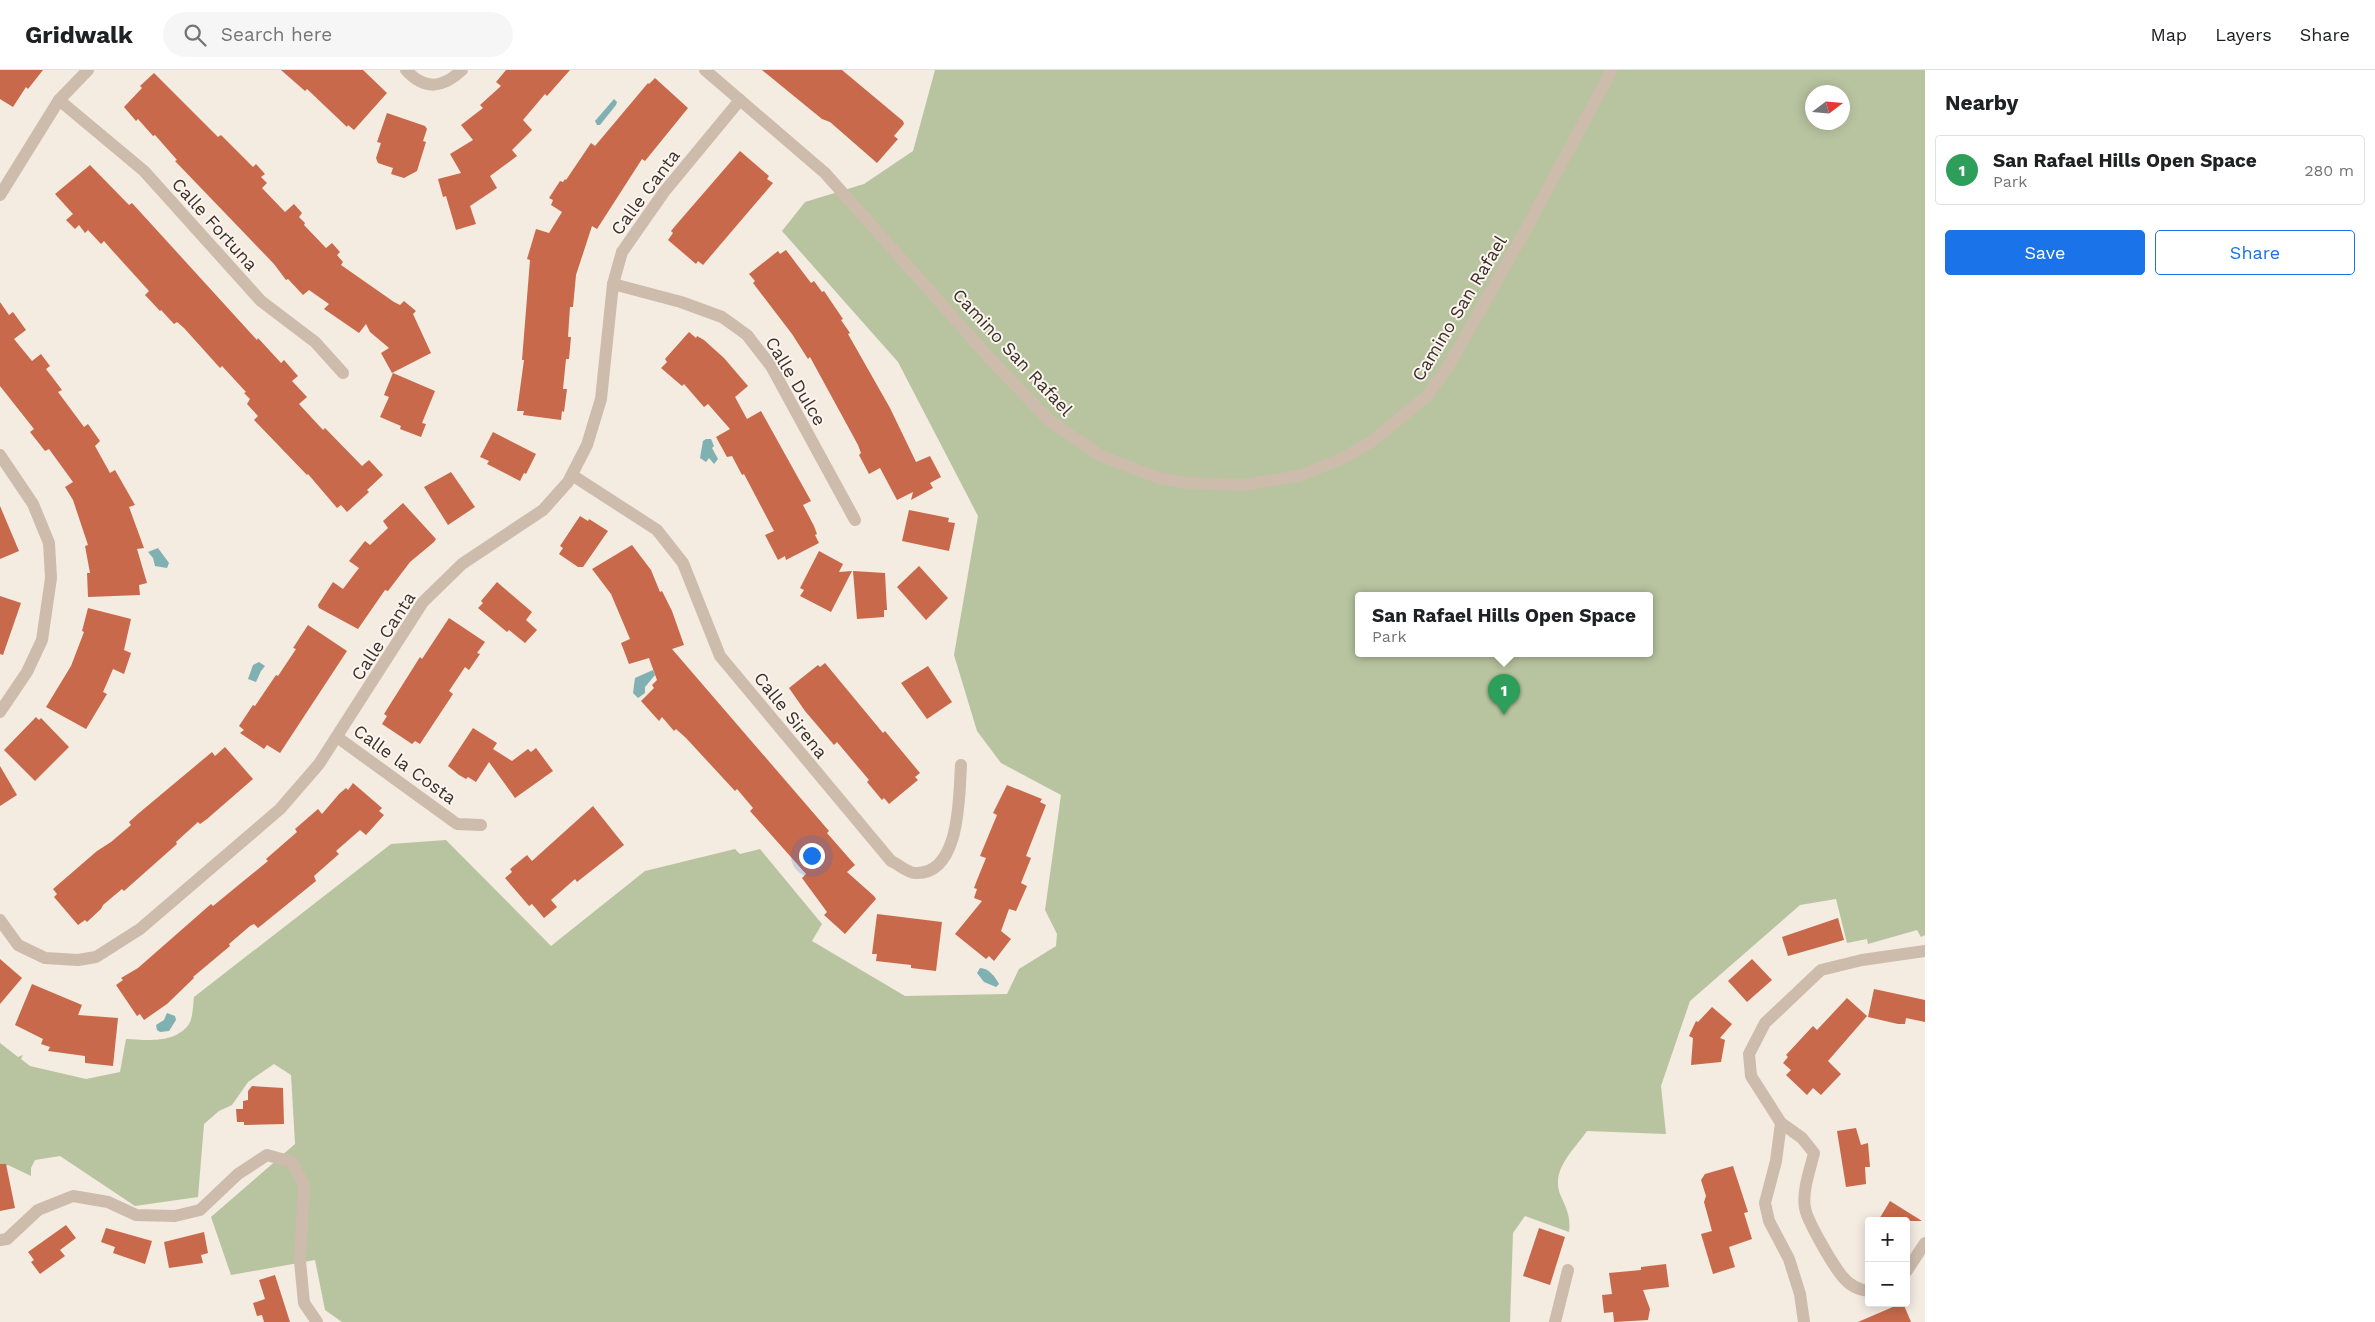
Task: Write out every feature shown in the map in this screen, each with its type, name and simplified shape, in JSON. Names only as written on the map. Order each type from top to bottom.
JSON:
[{"type":"street","points":[[0,195],[59,100],[88,70]]},
{"type":"street","points":[[406,70],[422,83],[436,84],[447,82],[462,70]]},
{"type":"street","name":"Camino San Rafael","points":[[705,70],[825,173],[993,362],[1050,421],[1101,456],[1159,478],[1188,483],[1244,485],[1299,476],[1341,459],[1371,442],[1428,395],[1454,357],[1612,70]]},
{"type":"street","name":"Calle Fortuna","points":[[59,100],[144,171],[261,300],[316,342],[343,373]]},
{"type":"street","name":"Calle Canta","points":[[0,920],[18,945],[44,958],[78,960],[96,957],[140,928],[280,809],[319,764],[338,737],[423,602],[462,564],[543,510],[568,482],[587,445],[601,399],[613,284],[622,252],[664,192],[740,100]]},
{"type":"street","name":"Calle Dulce","points":[[613,284],[681,302],[722,317],[748,335],[771,366],[855,520]]},
{"type":"street","points":[[0,455],[34,504],[49,543],[51,578],[42,640],[27,672],[0,712]]},
{"type":"street","name":"Calle Sirena","points":[[572,475],[657,530],[683,563],[720,656],[891,861],[914,873],[930,871],[945,858],[956,828],[961,765]]},
{"type":"street","name":"Calle la Costa","points":[[338,737],[457,824],[481,825]]},
{"type":"street","points":[[1865,1291],[1859,1290],[1843,1277],[1810,1222],[1805,1208],[1805,1194],[1814,1153],[1802,1138],[1781,1123],[1751,1076],[1749,1054],[1765,1023],[1821,970],[1862,960],[1925,951]]},
{"type":"street","points":[[1781,1123],[1776,1161],[1765,1203],[1769,1220],[1788,1259],[1800,1294],[1804,1322]]},
{"type":"street","points":[[0,1240],[7,1238],[38,1210],[73,1196],[108,1202],[136,1215],[175,1216],[200,1210],[238,1174],[267,1156],[292,1162],[304,1186],[300,1261],[304,1303],[317,1322]]},
{"type":"street","points":[[1910,1266],[1925,1243]]},
{"type":"street","points":[[1555,1322],[1568,1270]]},
{"type":"green space","points":[[935,70],[1925,70],[1925,935],[1921,937],[1917,930],[1868,944],[1867,939],[1847,943],[1836,899],[1800,905],[1690,1001],[1661,1086],[1666,1134],[1587,1131],[1565,1160],[1559,1176],[1560,1194],[1569,1217],[1569,1232],[1525,1216],[1513,1233],[1510,1322],[342,1322],[325,1310],[315,1260],[231,1275],[211,1217],[295,1144],[291,1075],[274,1064],[248,1082],[232,1105],[219,1111],[204,1124],[198,1197],[135,1206],[60,1156],[35,1160],[31,1168],[31,1176],[8,1165],[0,1167],[0,1043],[18,1057],[23,1055],[21,1059],[30,1066],[86,1079],[120,1072],[126,1039],[168,1038],[183,1030],[189,1024],[192,1015],[194,997],[391,844],[446,840],[551,946],[645,871],[735,849],[740,854],[760,849],[822,924],[812,941],[905,996],[1007,994],[1019,969],[1056,946],[1057,934],[1045,910],[1061,795],[1001,763],[977,731],[954,655],[978,516],[898,362],[782,231],[805,202],[864,184],[913,151]]},
{"type":"water","points":[[614,99],[617,102],[616,105],[600,125],[597,125],[595,121]]},
{"type":"water","points":[[711,439],[714,446],[712,448],[718,459],[714,464],[709,458],[706,462],[700,458],[703,441]]},
{"type":"water","points":[[158,548],[169,563],[167,568],[155,566],[153,558],[148,552]]},
{"type":"water","points":[[259,662],[265,666],[256,682],[248,679],[253,665]]},
{"type":"water","points":[[653,670],[655,675],[645,687],[645,693],[638,698],[633,693],[635,678]]},
{"type":"water","points":[[980,968],[989,971],[994,976],[999,984],[996,987],[984,982],[977,973]]},
{"type":"water","points":[[167,1013],[175,1016],[176,1020],[169,1031],[160,1032],[157,1030],[156,1025],[164,1020]]},
{"type":"building","points":[[0,70],[43,70],[28,89],[26,87],[13,107],[0,99]]},
{"type":"building","points":[[281,70],[363,70],[387,93],[354,130],[348,125],[347,127],[307,89],[305,91]]},
{"type":"building","points":[[506,70],[570,70],[547,96],[545,94],[523,120],[532,130],[512,150],[517,156],[490,176],[497,188],[470,206],[476,224],[456,230],[446,196],[443,197],[438,179],[461,173],[450,154],[473,140],[461,125],[483,108],[480,105],[501,86],[496,82]]},
{"type":"building","points":[[762,70],[842,70],[903,121],[904,124],[894,136],[898,139],[877,163],[830,122],[822,119]]},
{"type":"building","points":[[154,73],[218,137],[221,135],[253,167],[256,164],[265,174],[261,177],[267,183],[262,188],[285,212],[294,204],[302,213],[299,217],[305,223],[304,225],[326,248],[332,243],[340,252],[337,255],[343,262],[341,265],[394,302],[400,305],[404,301],[416,311],[413,314],[431,353],[392,373],[381,353],[389,348],[370,332],[366,324],[359,333],[324,309],[329,304],[309,290],[303,295],[288,279],[286,280],[274,264],[175,161],[177,160],[155,135],[153,136],[138,119],[136,121],[124,107],[142,88],[140,86]]},
{"type":"building","points":[[655,78],[688,108],[645,161],[642,159],[597,229],[592,226],[576,275],[573,307],[570,307],[568,337],[571,337],[569,359],[566,359],[563,389],[567,389],[561,420],[523,415],[524,411],[517,411],[524,360],[522,360],[530,260],[527,259],[536,229],[549,233],[562,212],[551,205],[553,200],[549,198],[560,181],[566,180],[591,143],[595,146],[648,83]]},
{"type":"building","points":[[387,113],[425,126],[427,129],[423,141],[426,142],[417,171],[404,178],[391,174],[393,168],[378,163],[376,158],[381,143],[377,142]]},
{"type":"building","points":[[740,151],[769,176],[767,179],[773,183],[703,265],[698,261],[696,264],[668,240],[673,233],[671,231]]},
{"type":"building","points":[[90,165],[129,205],[132,203],[257,340],[258,338],[281,363],[284,360],[298,376],[292,381],[307,397],[299,404],[323,430],[325,428],[362,466],[369,460],[383,475],[367,490],[369,492],[347,512],[341,505],[337,508],[308,474],[254,420],[258,416],[247,404],[250,399],[244,393],[246,392],[222,366],[220,368],[184,328],[177,322],[174,324],[160,311],[145,295],[149,291],[104,241],[101,244],[88,230],[85,233],[79,225],[75,229],[66,220],[73,214],[55,194]]},
{"type":"building","points":[[786,250],[811,283],[814,281],[822,292],[824,291],[843,319],[841,320],[850,333],[848,334],[890,408],[916,462],[930,456],[941,477],[930,483],[933,488],[911,500],[913,492],[897,500],[880,468],[869,474],[859,455],[861,453],[858,445],[810,357],[808,359],[792,334],[753,283],[755,281],[749,274],[778,251],[780,254]]},
{"type":"building","points":[[0,302],[9,315],[13,312],[26,330],[14,339],[32,361],[41,354],[50,366],[46,369],[62,390],[58,392],[84,427],[88,424],[100,441],[95,446],[110,473],[115,470],[135,505],[129,507],[144,548],[137,549],[147,583],[139,585],[140,595],[88,597],[87,573],[90,573],[85,546],[88,545],[73,500],[65,487],[73,482],[49,449],[45,451],[30,432],[34,429],[0,386]]},
{"type":"building","points":[[689,332],[696,338],[697,336],[704,340],[724,358],[748,386],[735,397],[747,419],[761,411],[811,501],[803,505],[814,526],[817,534],[815,535],[819,543],[786,560],[785,556],[778,560],[765,535],[774,531],[744,474],[742,475],[732,456],[727,457],[716,437],[730,429],[708,404],[704,407],[684,384],[682,386],[661,368],[667,362],[665,359]]},
{"type":"building","points":[[393,373],[435,391],[422,423],[426,424],[421,437],[400,429],[401,426],[380,417],[389,397],[384,395]]},
{"type":"building","points":[[493,432],[536,454],[526,474],[524,473],[520,481],[487,464],[489,461],[480,457]]},
{"type":"building","points":[[451,472],[475,507],[448,525],[424,487]]},
{"type":"building","points":[[403,503],[436,539],[434,542],[410,562],[388,591],[385,590],[358,629],[319,608],[318,605],[333,582],[343,589],[359,568],[349,561],[365,541],[370,545],[388,528],[383,521]]},
{"type":"building","points":[[0,506],[19,551],[0,559]]},
{"type":"building","points":[[909,510],[949,518],[948,522],[955,523],[949,551],[902,541]]},
{"type":"building","points":[[580,516],[588,521],[589,519],[608,531],[583,567],[578,567],[559,554],[563,548],[560,546]]},
{"type":"building","points":[[632,545],[651,570],[660,592],[662,591],[672,611],[684,645],[672,649],[829,831],[827,833],[855,865],[847,872],[876,899],[845,934],[824,915],[827,912],[802,878],[806,874],[750,811],[753,808],[737,789],[735,791],[686,738],[676,729],[674,731],[662,717],[659,721],[641,701],[654,688],[652,685],[657,680],[649,658],[629,664],[621,643],[630,639],[611,594],[592,569]]},
{"type":"building","points":[[819,551],[843,564],[839,572],[852,571],[831,612],[800,596],[804,590],[800,588]]},
{"type":"building","points":[[919,566],[948,598],[926,620],[897,587]]},
{"type":"building","points":[[853,571],[885,573],[887,610],[884,610],[884,617],[857,619]]},
{"type":"building","points":[[497,582],[532,612],[526,620],[537,630],[525,643],[509,630],[507,632],[478,608],[483,603],[481,601]]},
{"type":"building","points":[[0,596],[21,603],[3,655],[0,654]]},
{"type":"building","points":[[88,608],[131,619],[124,650],[131,653],[124,674],[113,669],[103,692],[107,694],[86,729],[46,707],[71,666],[84,632],[82,631]]},
{"type":"building","points":[[449,618],[485,642],[477,653],[480,654],[469,670],[465,667],[449,691],[453,694],[420,744],[415,741],[412,744],[382,724],[387,716],[384,714],[420,657],[422,659]]},
{"type":"building","points":[[308,625],[347,651],[280,753],[267,745],[264,749],[240,733],[244,730],[239,726],[276,675],[278,676],[296,649],[293,648]]},
{"type":"building","points":[[825,663],[883,733],[885,731],[920,773],[915,777],[918,780],[889,804],[884,798],[882,800],[867,782],[869,780],[837,742],[834,745],[805,711],[789,688],[818,665],[820,667]]},
{"type":"building","points":[[928,666],[952,702],[927,719],[901,683]]},
{"type":"building","points":[[36,717],[39,720],[41,718],[69,747],[35,781],[4,750]]},
{"type":"building","points":[[473,728],[497,743],[493,749],[512,761],[528,749],[531,752],[536,748],[553,771],[515,798],[489,762],[476,782],[468,777],[466,779],[448,766]]},
{"type":"building","points":[[225,747],[253,779],[207,819],[200,824],[198,822],[176,842],[177,844],[124,891],[122,889],[103,905],[87,922],[85,920],[78,925],[54,897],[57,894],[53,889],[131,825],[129,822],[212,752],[215,756]]},
{"type":"building","points":[[0,766],[17,795],[0,806]]},
{"type":"building","points":[[353,783],[382,808],[379,811],[384,815],[366,835],[360,830],[336,851],[339,854],[314,876],[316,881],[258,928],[254,924],[250,926],[229,944],[230,946],[193,977],[167,1004],[144,1020],[140,1014],[137,1016],[116,985],[123,980],[121,978],[138,968],[211,904],[213,906],[268,861],[266,859],[297,832],[295,829],[318,809],[322,814],[339,794],[346,788],[348,790]]},
{"type":"building","points":[[1007,785],[1042,799],[1040,802],[1046,805],[1026,856],[1031,858],[1021,883],[1027,886],[1016,911],[1009,909],[1001,931],[1011,939],[994,961],[989,956],[986,959],[955,934],[982,901],[974,898],[977,889],[974,888],[986,858],[980,856],[997,815],[993,813]]},
{"type":"building","points":[[593,806],[624,845],[577,882],[575,879],[551,900],[557,907],[544,918],[532,904],[529,906],[505,878],[512,872],[510,869],[527,855],[532,861]]},
{"type":"building","points":[[877,914],[942,922],[936,971],[911,968],[911,965],[876,961],[877,954],[872,954]]},
{"type":"building","points":[[1838,918],[1844,940],[1788,956],[1782,937]]},
{"type":"building","points":[[0,959],[22,978],[0,1004]]},
{"type":"building","points":[[1752,959],[1772,980],[1747,1002],[1728,981]]},
{"type":"building","points":[[32,984],[82,1005],[78,1015],[118,1018],[113,1066],[85,1063],[85,1056],[48,1051],[50,1047],[41,1044],[43,1039],[15,1025]]},
{"type":"building","points":[[1874,989],[1925,1000],[1925,1022],[1906,1018],[1905,1024],[1898,1024],[1868,1017]]},
{"type":"building","points":[[1847,998],[1867,1016],[1828,1061],[1841,1074],[1821,1095],[1813,1088],[1807,1095],[1786,1075],[1791,1070],[1783,1063],[1788,1057],[1786,1055],[1813,1026],[1817,1030]]},
{"type":"building","points":[[1712,1007],[1732,1024],[1720,1038],[1725,1040],[1721,1062],[1691,1065],[1693,1038],[1689,1036],[1696,1021],[1698,1022]]},
{"type":"building","points":[[252,1086],[283,1088],[284,1124],[244,1125],[244,1122],[237,1122],[236,1109],[243,1109],[243,1101],[248,1100],[248,1091]]},
{"type":"building","points":[[1856,1128],[1861,1145],[1868,1143],[1870,1167],[1865,1167],[1866,1184],[1846,1187],[1837,1131]]},
{"type":"building","points":[[0,1164],[6,1164],[15,1208],[0,1211]]},
{"type":"building","points":[[1733,1166],[1748,1212],[1744,1213],[1752,1239],[1729,1247],[1735,1267],[1713,1274],[1701,1234],[1712,1231],[1704,1202],[1706,1196],[1701,1180],[1705,1174]]},
{"type":"building","points":[[1890,1201],[1922,1221],[1910,1221],[1910,1217],[1880,1217]]},
{"type":"building","points":[[66,1225],[76,1238],[60,1250],[65,1256],[40,1274],[31,1262],[34,1260],[28,1252]]},
{"type":"building","points":[[106,1228],[152,1241],[145,1264],[113,1253],[115,1247],[101,1242]]},
{"type":"building","points":[[1539,1228],[1565,1237],[1550,1285],[1523,1276]]},
{"type":"building","points":[[204,1232],[208,1253],[201,1255],[203,1263],[169,1268],[164,1242]]},
{"type":"building","points":[[1666,1264],[1669,1287],[1643,1290],[1650,1309],[1648,1320],[1614,1322],[1613,1312],[1604,1313],[1602,1295],[1612,1294],[1609,1273],[1641,1270],[1641,1267]]},
{"type":"building","points":[[275,1275],[290,1322],[264,1322],[262,1315],[257,1316],[253,1303],[265,1299],[259,1280]]},
{"type":"building","points":[[1893,1307],[1905,1307],[1911,1322],[1858,1322]]},
{"type":"place","name":"San Rafael Hills Open Space","points":[[1504,715]]}]
